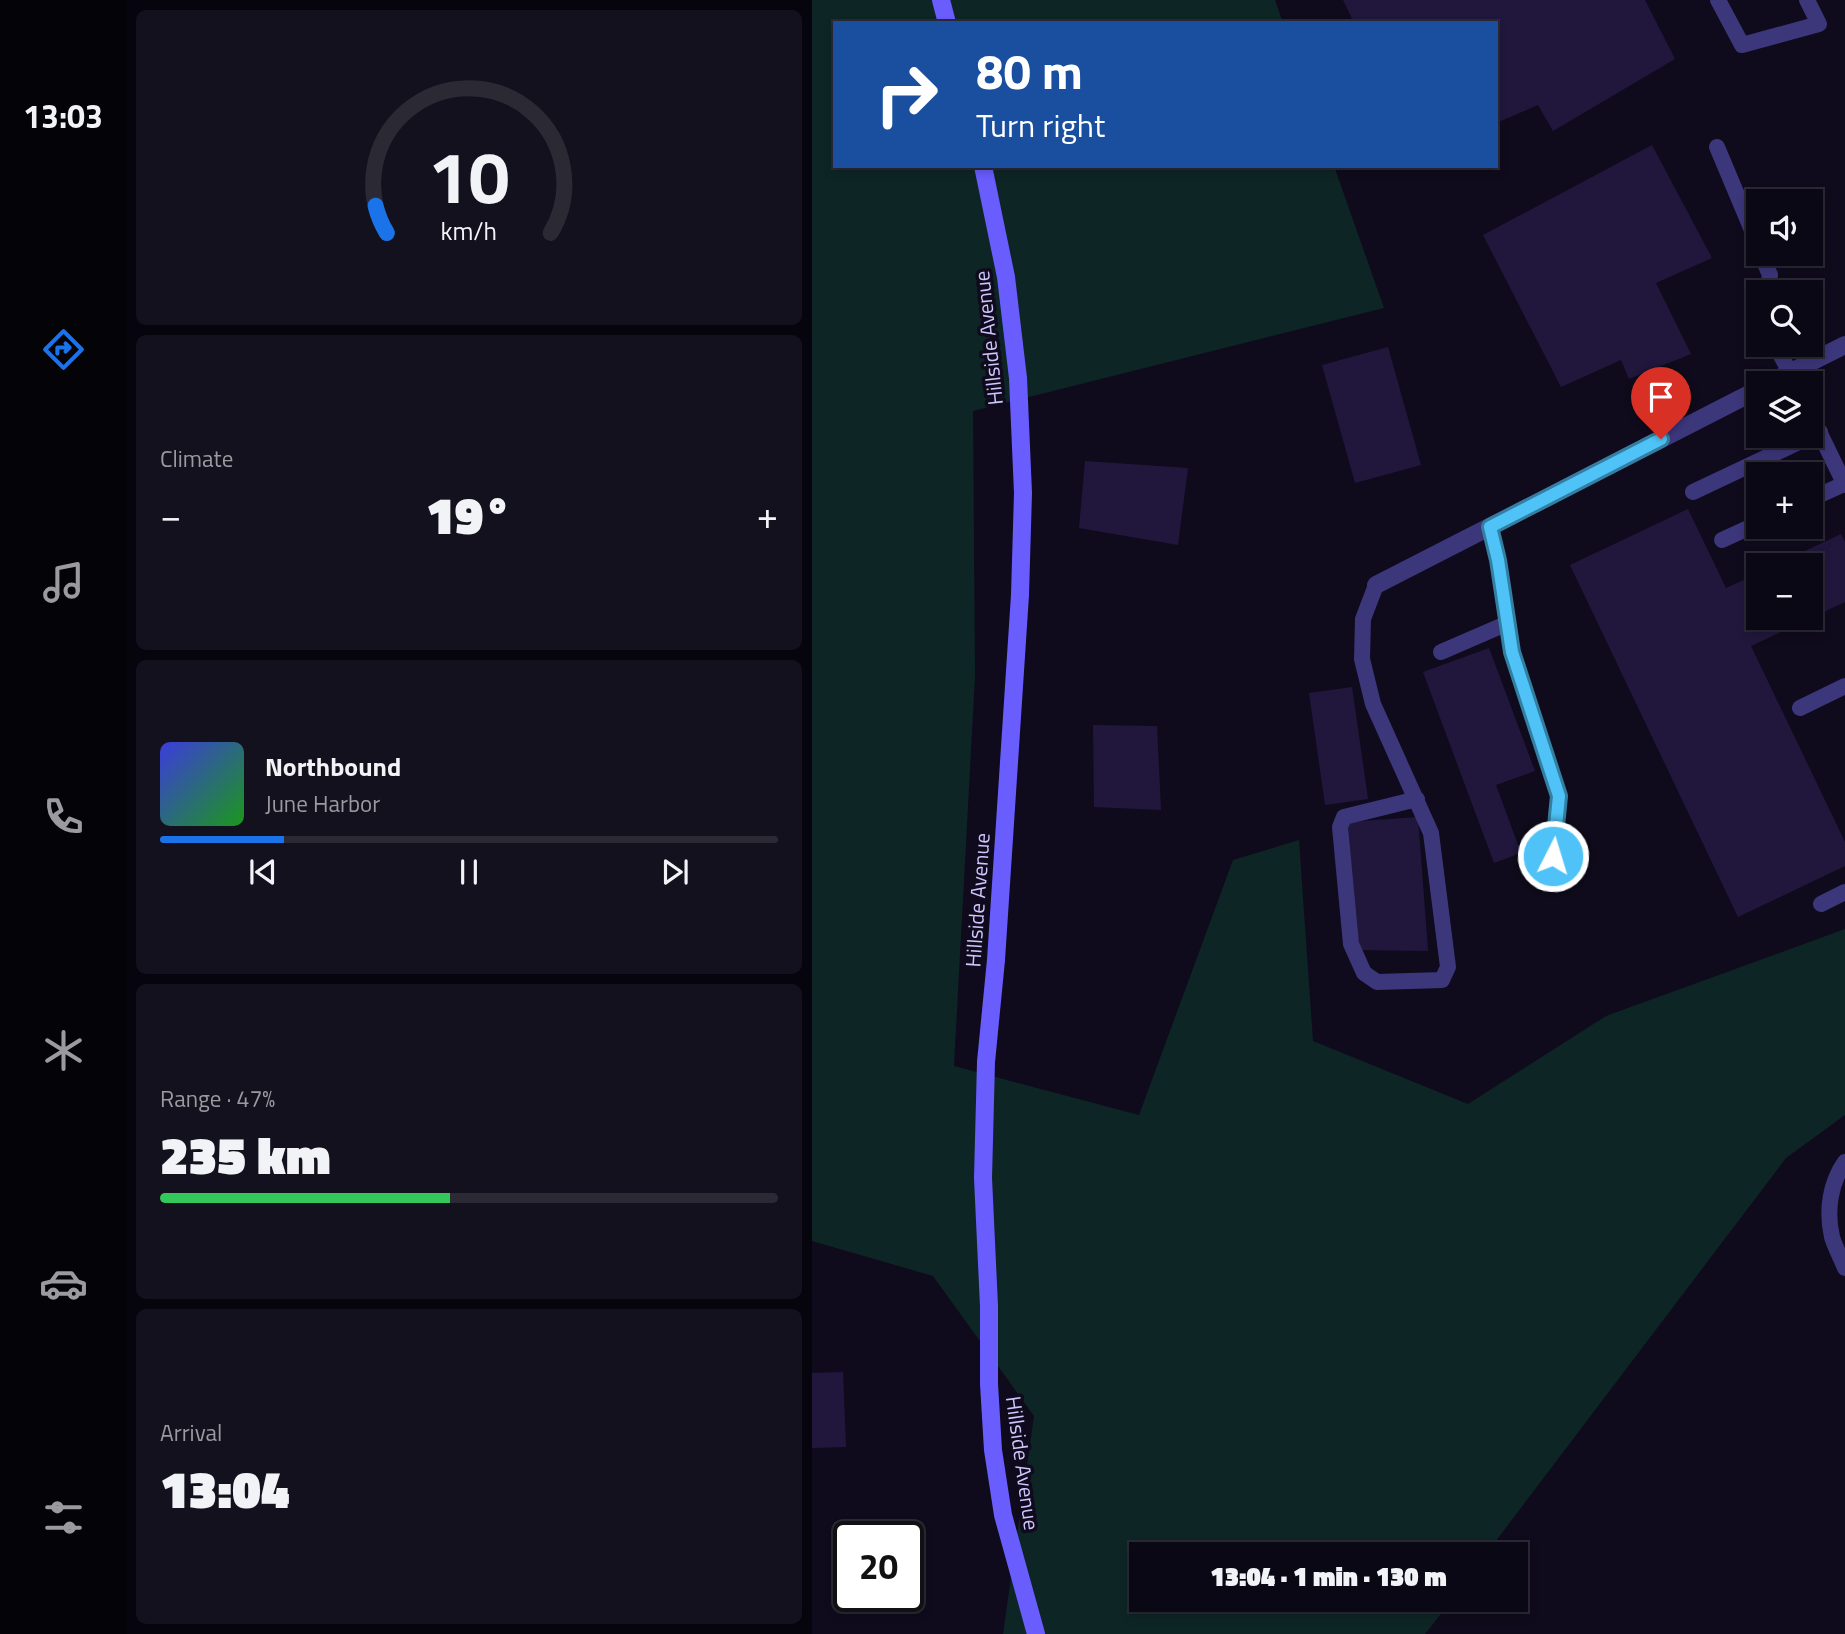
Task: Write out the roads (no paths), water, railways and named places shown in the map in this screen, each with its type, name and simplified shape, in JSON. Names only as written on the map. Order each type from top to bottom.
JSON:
[{"type":"street","points":[[941,0],[946,21]]},
{"type":"street","name":"Hillside Avenue","points":[[983,168],[1007,289],[1018,378],[1023,493],[1018,635],[997,946],[986,1062],[983,1178],[989,1306],[989,1384],[993,1450],[1003,1515],[1036,1634]]},
{"type":"street","points":[[1804,371],[1845,345]]},
{"type":"street","points":[[1376,585],[1746,396]]},
{"type":"lane","points":[[1718,0],[1742,45],[1819,24],[1807,0]]},
{"type":"lane","points":[[1717,147],[1746,216]]},
{"type":"lane","points":[[1823,440],[1845,484],[1823,494]]},
{"type":"lane","points":[[1693,492],[1785,448]]},
{"type":"lane","points":[[1490,527],[1498,560],[1512,652],[1559,796],[1553,856]]},
{"type":"lane","points":[[1722,540],[1746,529]]},
{"type":"lane","points":[[1376,585],[1363,619],[1362,660],[1374,704],[1417,799],[1431,832],[1448,967],[1442,980],[1377,982],[1364,973],[1350,944],[1340,827],[1344,817],[1417,799]]},
{"type":"lane","points":[[1441,652],[1508,623]]},
{"type":"lane","points":[[1800,708],[1845,686]]},
{"type":"lane","points":[[1821,904],[1845,892]]},
{"type":"lane","points":[[1845,1162],[1838,1172],[1829,1201],[1832,1237],[1845,1268]]}]
